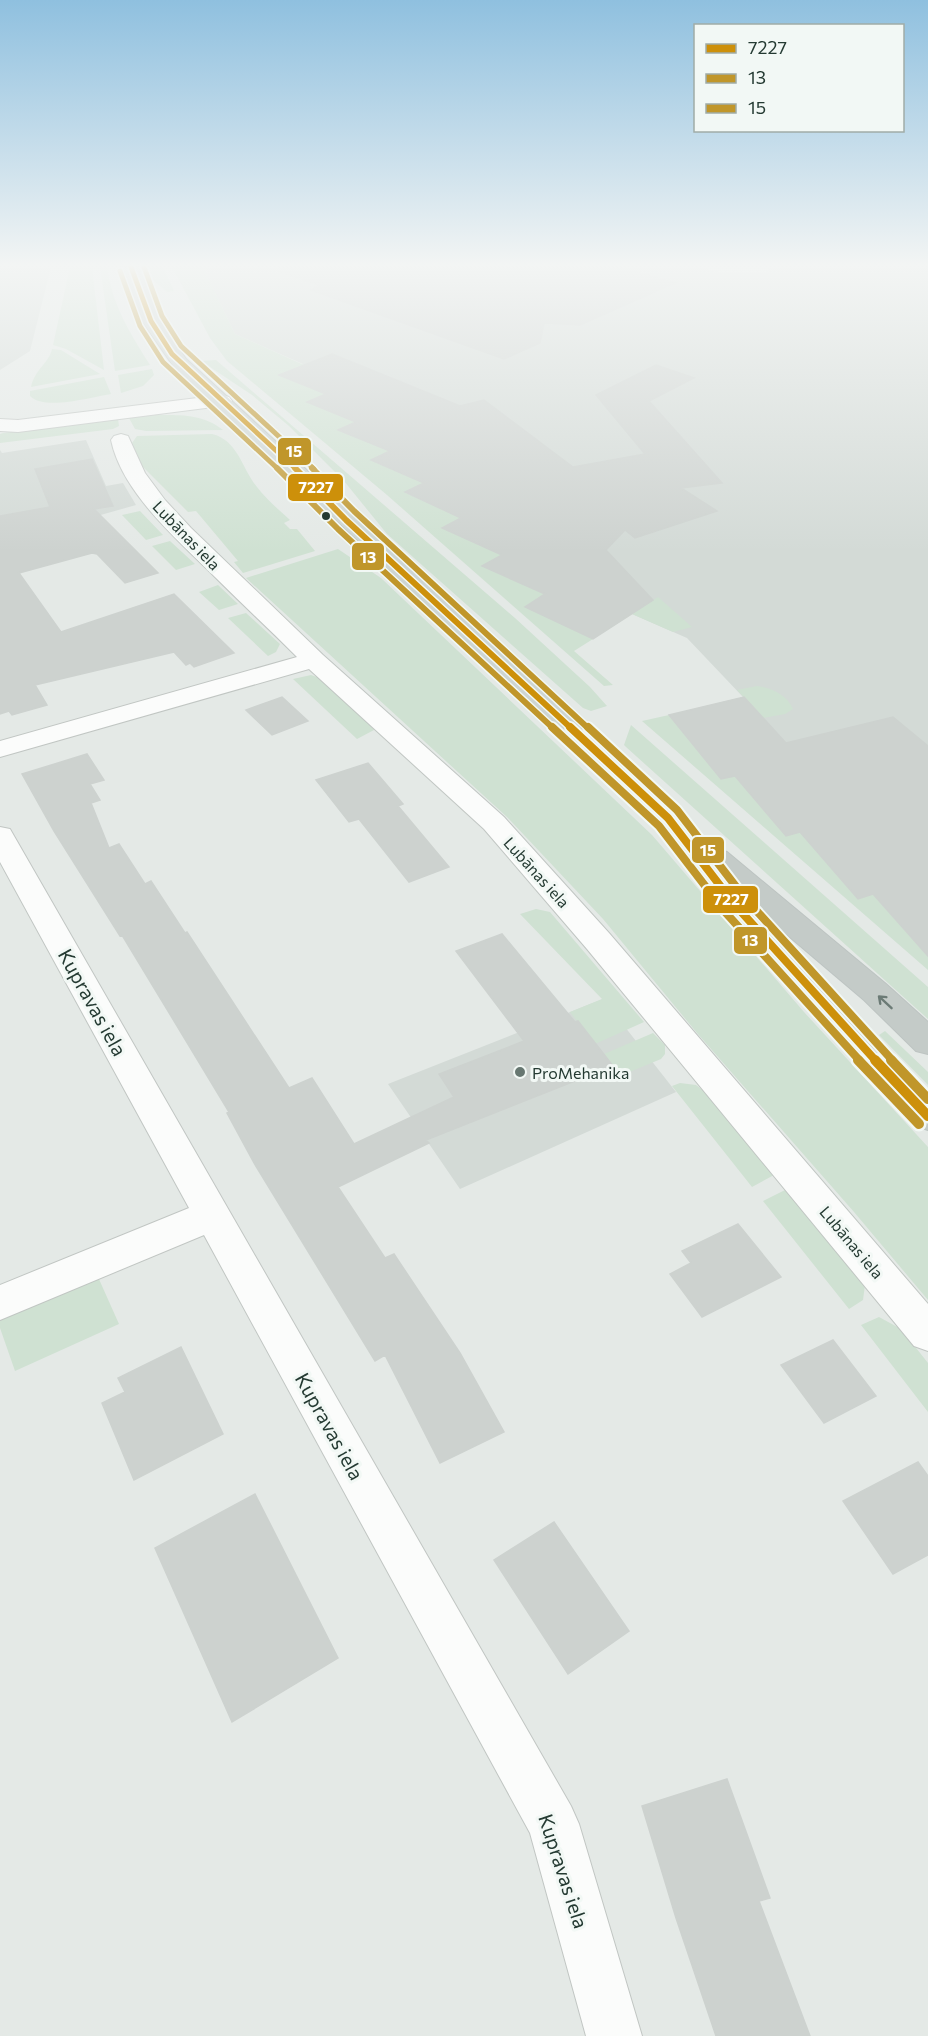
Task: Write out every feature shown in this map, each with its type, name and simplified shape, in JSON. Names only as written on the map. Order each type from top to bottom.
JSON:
[{"type":"highway","points":[[668,818],[875,992],[928,1042]]},
{"type":"highway","points":[[668,818],[735,905],[835,1018],[928,1116]]},
{"type":"main road","points":[[180,362],[315,487],[346,520],[668,818]]},
{"type":"street","points":[[0,419],[19,413],[213,393]]},
{"type":"street","points":[[0,426],[18,426],[213,393]]},
{"type":"street","name":"Lubānas iela","points":[[121,440],[131,468],[157,505],[214,564],[314,660],[494,823],[598,941],[928,1332]]},
{"type":"street","points":[[0,749],[314,660]]},
{"type":"street","name":"Kupravas iela","points":[[3,847],[553,1824],[614,2036]]},
{"type":"street","points":[[0,1303],[212,1215]]},
{"type":"shaded area","points":[[0,362],[13,362],[0,370]]},
{"type":"shaded area","points":[[298,362],[928,362],[928,956],[873,895],[858,899],[721,779],[669,715],[743,697],[687,638],[632,614],[593,639],[525,607],[545,594],[482,566],[501,554],[442,528],[461,517],[405,492],[424,483],[371,460],[389,451],[338,430],[356,422],[307,402],[325,394],[279,375],[303,364]]},
{"type":"shaded area","points":[[86,440],[106,486],[123,483],[136,505],[44,531],[0,539],[0,450],[2,453]]},
{"type":"shaded area","points":[[603,999],[676,1092],[460,1189],[388,1084]]},
{"type":"green space","points":[[45,362],[81,362],[100,374],[31,387]]},
{"type":"green space","points":[[90,362],[103,362],[104,370]]},
{"type":"green space","points":[[114,362],[148,362],[150,365],[115,371]]},
{"type":"green space","points":[[203,362],[218,362],[515,618],[590,687],[607,706],[591,711],[583,708],[387,534],[344,481],[289,426],[252,395]]},
{"type":"green space","points":[[228,362],[297,362],[304,365],[280,375],[326,394],[308,402],[357,422],[339,430],[390,451],[371,460],[425,483],[406,493],[462,517],[443,528],[502,555],[483,566],[545,594],[526,607],[593,639],[574,651],[613,685],[604,686],[387,495]]},
{"type":"green space","points":[[152,369],[154,375],[143,386],[121,393],[118,375]]},
{"type":"green space","points":[[104,377],[111,394],[57,403],[37,400],[30,396],[30,391]]},
{"type":"green space","points":[[156,415],[200,418],[223,430],[146,431],[135,429],[129,418]]},
{"type":"green space","points":[[118,419],[119,426],[113,429],[0,443],[0,434],[3,433]]},
{"type":"green space","points":[[212,434],[228,442],[257,487],[290,520],[284,523],[290,529],[297,529],[315,551],[243,573],[234,562],[238,561],[196,511],[188,512],[142,466],[132,443],[137,436]]},
{"type":"green space","points":[[140,511],[163,535],[146,540],[122,515]]},
{"type":"green space","points":[[170,541],[195,564],[176,570],[152,546]]},
{"type":"green space","points":[[338,549],[381,578],[652,835],[804,1012],[928,1147],[928,1300],[697,1033],[603,919],[507,817],[246,578]]},
{"type":"green space","points":[[218,585],[238,604],[219,610],[199,592]]},
{"type":"green space","points":[[658,597],[692,627],[673,632],[632,614]]},
{"type":"green space","points":[[246,613],[280,644],[276,652],[268,656],[228,618]]},
{"type":"green space","points":[[311,675],[317,677],[373,726],[374,730],[357,739],[293,679]]},
{"type":"green space","points":[[757,686],[778,693],[793,709],[785,714],[763,718],[737,690]]},
{"type":"green space","points":[[669,715],[721,779],[735,776],[786,836],[800,832],[858,898],[873,894],[928,956],[928,970],[642,721]]},
{"type":"green space","points":[[631,725],[928,987],[928,1019],[626,747],[624,745]]},
{"type":"green space","points":[[536,909],[550,912],[644,1022],[595,1044],[570,1012],[602,999],[520,914]]},
{"type":"green space","points":[[885,1031],[928,1072],[928,1085],[879,1035]]},
{"type":"green space","points":[[653,1033],[665,1045],[665,1054],[661,1059],[620,1076],[604,1054]]},
{"type":"green space","points":[[680,1083],[696,1085],[704,1091],[774,1175],[752,1187],[672,1086]]},
{"type":"green space","points":[[785,1190],[865,1285],[863,1300],[849,1309],[763,1201]]},
{"type":"green space","points":[[98,1277],[119,1324],[15,1371],[0,1328],[0,1319]]},
{"type":"green space","points":[[879,1317],[901,1329],[928,1363],[928,1412],[861,1325]]},
{"type":"building","points":[[312,362],[352,362],[460,406],[484,400],[573,467],[645,454],[596,395],[656,365],[694,378],[649,401],[722,483],[681,488],[717,511],[635,538],[625,530],[606,550],[653,600],[593,639],[525,607],[545,594],[482,566],[502,555],[442,528],[461,518],[405,492],[424,483],[371,460],[390,451],[338,430],[356,422],[307,402],[326,394],[279,375]]},
{"type":"building","points":[[92,459],[113,506],[94,509],[158,573],[125,583],[97,554],[92,553],[19,573],[61,632],[174,594],[234,653],[194,667],[190,663],[186,665],[174,652],[35,685],[47,705],[12,715],[9,711],[0,714],[0,516],[50,507],[35,469]]},
{"type":"building","points":[[282,697],[308,721],[272,735],[246,710]]},
{"type":"building","points":[[744,697],[786,743],[893,717],[928,746],[928,956],[873,894],[858,899],[800,832],[786,836],[735,776],[721,779],[669,715]]},
{"type":"building","points":[[87,754],[104,780],[90,784],[100,800],[91,803],[109,848],[119,844],[145,884],[151,881],[289,1088],[312,1078],[354,1144],[454,1097],[439,1074],[524,1041],[456,951],[502,934],[575,1022],[578,1021],[613,1066],[426,1140],[429,1143],[338,1187],[385,1258],[394,1254],[460,1353],[504,1432],[440,1463],[385,1355],[375,1361],[254,1163],[227,1113],[229,1112],[122,935],[120,936],[54,831],[22,774]]},
{"type":"building","points":[[368,763],[403,804],[398,806],[449,867],[409,882],[359,819],[349,822],[316,780]]},
{"type":"building","points":[[738,1224],[781,1277],[702,1317],[670,1274],[691,1263],[682,1251]]},
{"type":"building","points":[[833,1340],[876,1396],[824,1423],[781,1365]]},
{"type":"building","points":[[181,1347],[223,1434],[134,1480],[102,1403],[125,1392],[118,1378]]},
{"type":"building","points":[[918,1462],[928,1476],[928,1555],[893,1574],[843,1501]]},
{"type":"building","points":[[255,1494],[338,1658],[232,1722],[155,1548]]},
{"type":"building","points":[[554,1522],[629,1631],[568,1674],[494,1560]]},
{"type":"building","points":[[727,1779],[770,1898],[759,1901],[810,2036],[716,2036],[676,1918],[642,1806]]},
{"type":"transit line","name":"13","points":[[163,362],[307,496],[338,529],[659,826],[726,913],[826,1026],[919,1124]]},
{"type":"transit line","name":"7227","points":[[181,362],[315,487],[346,520],[668,818],[735,905],[835,1018],[928,1116]]},
{"type":"transit line","name":"15","points":[[198,362],[323,478],[354,511],[677,810],[744,897],[844,1010],[928,1099]]},
{"type":"place","name":"ProMehanika","points":[[520,1072]]}]
